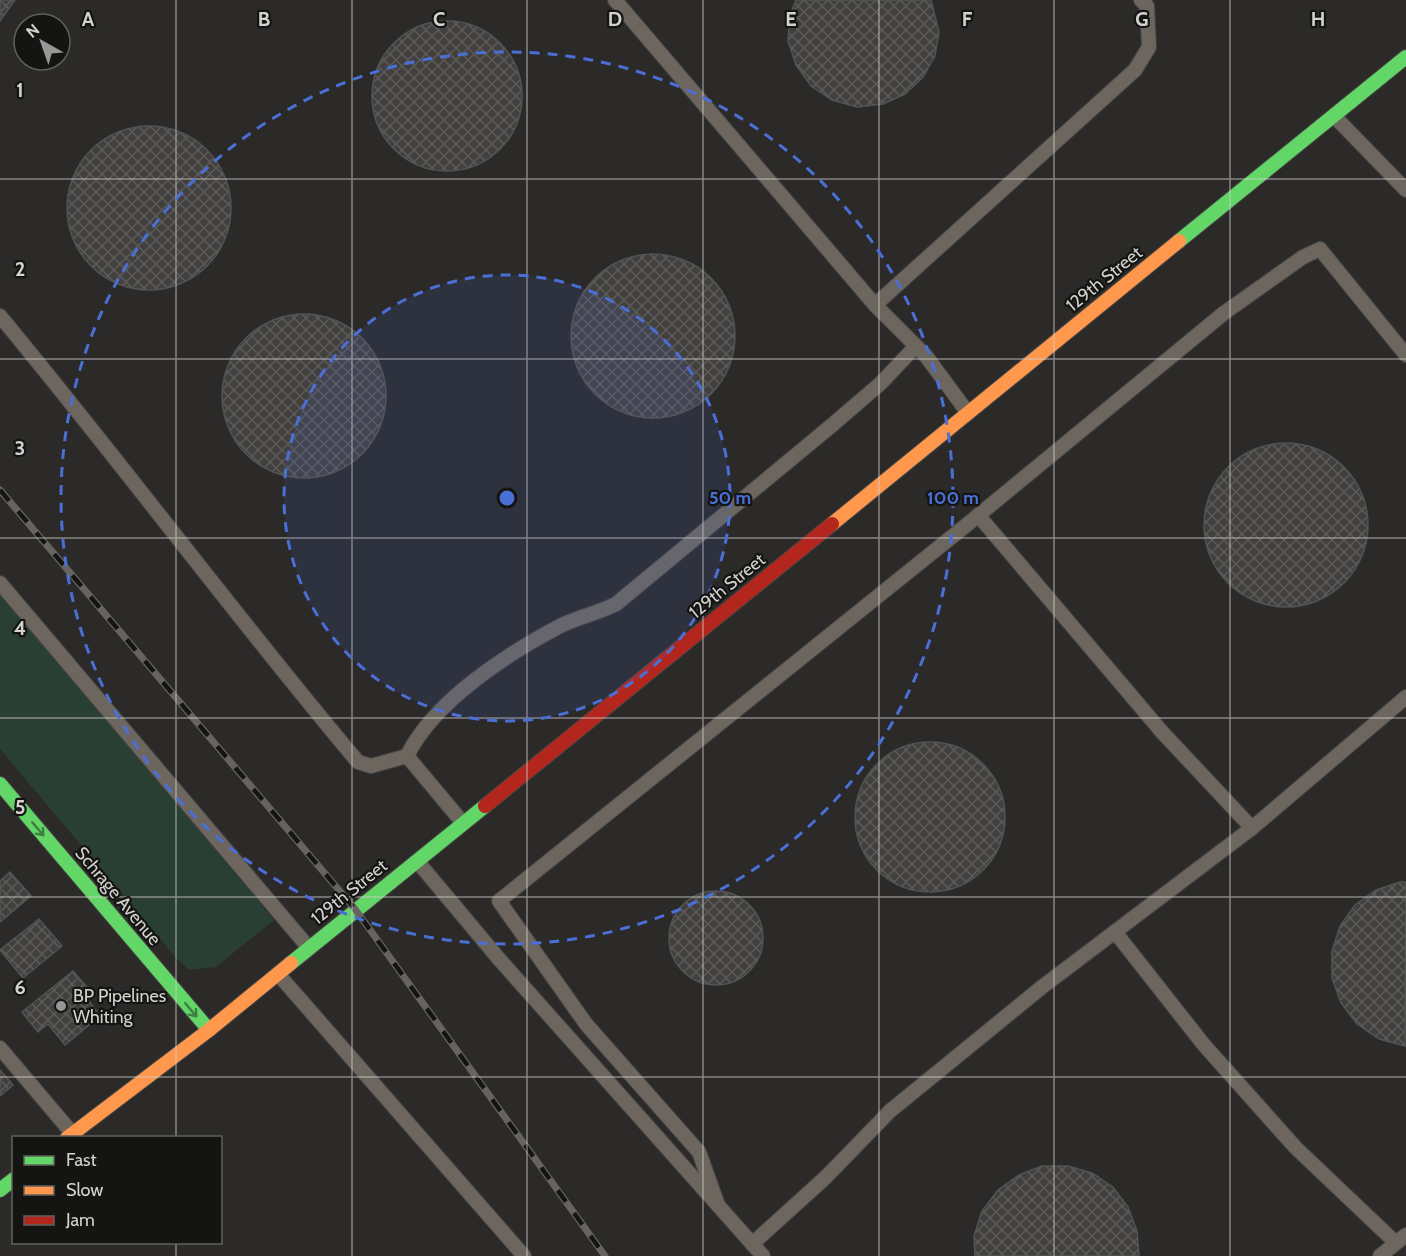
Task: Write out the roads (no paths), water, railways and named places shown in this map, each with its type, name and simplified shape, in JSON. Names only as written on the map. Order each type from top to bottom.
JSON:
[{"type":"main road","name":"129th Street","points":[[69,1135],[278,974],[1406,57]]},
{"type":"main road","name":"Schrage Avenue","points":[[0,784],[208,1030]]},
{"type":"main road","points":[[0,1190],[12,1181]]},
{"type":"lane","points":[[615,0],[874,305],[916,346],[968,413]]},
{"type":"lane","points":[[874,305],[1135,70],[1149,47],[1147,6],[1141,0]]},
{"type":"lane","points":[[1334,116],[1406,190]]},
{"type":"lane","points":[[718,1205],[699,1152],[586,1024],[499,901],[978,515],[1224,313],[1303,256],[1320,249],[1406,355]]},
{"type":"lane","points":[[0,315],[358,762],[371,765],[407,756]]},
{"type":"lane","points":[[407,756],[416,737],[435,717],[490,669],[563,625],[588,618],[616,604],[831,426],[880,383],[916,346]]},
{"type":"lane","points":[[978,515],[1162,732],[1252,828]]},
{"type":"lane","points":[[0,582],[309,948]]},
{"type":"lane","points":[[752,1244],[826,1177],[890,1111],[1042,987],[1252,828],[1406,697]]},
{"type":"lane","points":[[407,756],[463,823]]},
{"type":"lane","points":[[417,861],[500,959],[763,1256]]},
{"type":"lane","points":[[1115,932],[1204,1045],[1281,1131],[1401,1239],[1380,1256]]},
{"type":"lane","points":[[278,974],[524,1256]]},
{"type":"lane","points":[[0,1048],[69,1135]]},
{"type":"railway","points":[[0,490],[355,909],[605,1256]]},
{"type":"place","name":"BP Pipelines Whiting","points":[[61,1006]]}]
